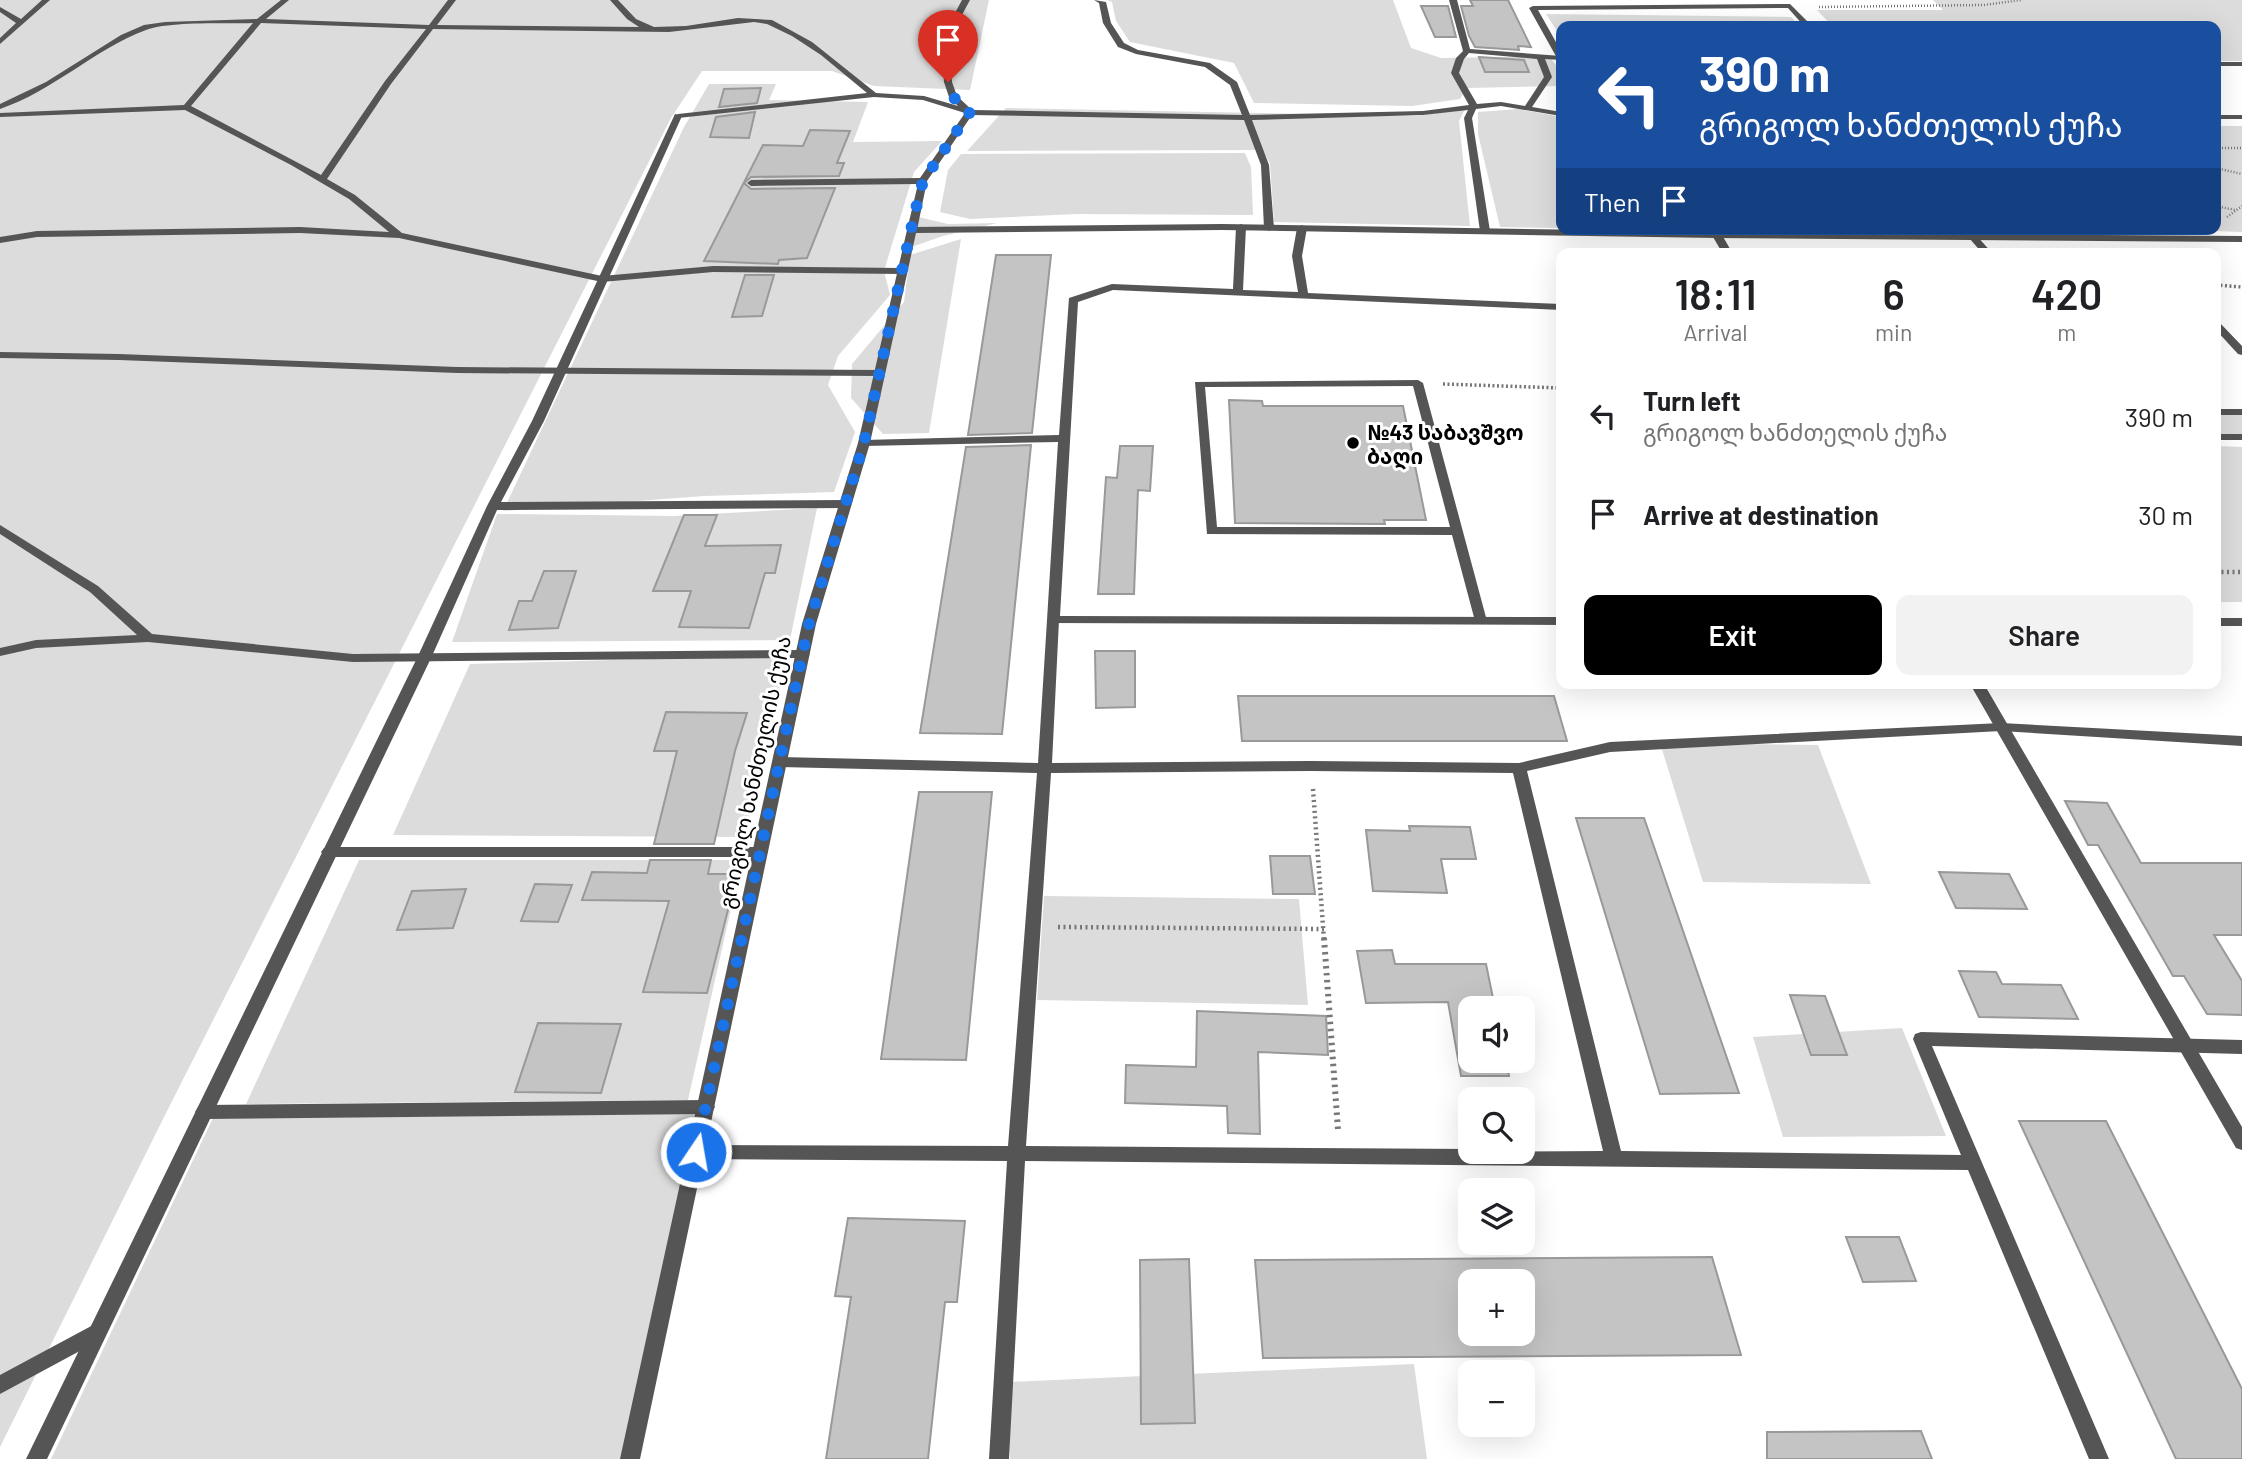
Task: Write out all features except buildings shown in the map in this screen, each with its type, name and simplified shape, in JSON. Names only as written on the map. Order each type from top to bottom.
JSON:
[{"type":"street","points":[[0,42],[46,0]]},
{"type":"street","points":[[186,107],[259,20],[285,0]]},
{"type":"street","points":[[322,180],[388,83],[452,0]]},
{"type":"street","points":[[614,0],[633,19],[652,29]]},
{"type":"street","points":[[966,0],[945,39],[948,82],[953,97],[970,112]]},
{"type":"street","points":[[1098,0],[1102,2],[1107,23],[1121,45],[1136,52],[1207,65],[1234,84],[1265,165],[1269,228]]},
{"type":"street","points":[[1453,0],[1467,51]]},
{"type":"street","points":[[1529,0],[1556,49]]},
{"type":"street","points":[[1533,8],[1787,3],[1803,21]]},
{"type":"street","points":[[0,9],[20,22]]},
{"type":"street","points":[[0,107],[49,84],[124,37],[147,27],[259,20],[431,27],[652,29],[751,20],[768,22],[791,33],[874,95]]},
{"type":"street","points":[[1475,106],[1455,73],[1460,58],[1467,51],[1556,58]]},
{"type":"street","points":[[1528,107],[1548,77],[1540,57]]},
{"type":"street","points":[[2221,64],[2242,64]]},
{"type":"street","points":[[36,1459],[425,656],[493,506],[538,421],[558,372],[678,116],[874,95],[924,98],[970,112],[1245,118],[1423,113],[1502,104],[1556,113]]},
{"type":"street","points":[[1475,106],[1468,118],[1485,231]]},
{"type":"street","points":[[0,116],[186,107],[352,197],[399,235]]},
{"type":"street","name":"გრიგოლ ხანძთელის ქუჩა","points":[[630,1459],[809,624],[864,443],[923,181],[970,112]]},
{"type":"street","points":[[2221,117],[2242,117]]},
{"type":"street","points":[[751,183],[923,181]]},
{"type":"street","points":[[912,230],[1241,227],[1556,232]]},
{"type":"street","points":[[1238,293],[1241,227]]},
{"type":"street","points":[[1302,228],[1297,256],[1303,295]]},
{"type":"street","points":[[0,240],[37,234],[300,230],[399,235],[602,279],[713,269],[902,271]]},
{"type":"street","points":[[1717,235],[1725,248]]},
{"type":"street","points":[[1942,235],[2242,239]]},
{"type":"street","points":[[1973,237],[1983,248]]},
{"type":"street","points":[[999,1459],[1017,1153],[1046,768],[1073,300],[1112,287],[1556,307]]},
{"type":"street","points":[[2221,330],[2242,352]]},
{"type":"street","points":[[0,355],[57,354],[317,366],[558,372],[878,373]]},
{"type":"street","points":[[1458,531],[1211,531],[1199,384],[1418,383],[1458,531],[1481,621]]},
{"type":"street","points":[[2221,412],[2242,412]]},
{"type":"street","points":[[2221,437],[2242,438]]},
{"type":"street","points":[[864,443],[1066,438]]},
{"type":"street","points":[[493,506],[846,504]]},
{"type":"street","points":[[0,529],[94,589],[148,638]]},
{"type":"street","points":[[1053,620],[1556,621]]},
{"type":"street","points":[[2221,622],[2242,622]]},
{"type":"street","points":[[0,652],[36,644],[148,638],[353,658],[803,654]]},
{"type":"street","points":[[1980,689],[2242,1143]]},
{"type":"street","points":[[780,762],[1046,768],[1519,768],[1610,747],[2001,727],[2242,741]]},
{"type":"street","points":[[1519,768],[1614,1158]]},
{"type":"street","points":[[329,852],[760,852]]},
{"type":"street","points":[[2099,1459],[1921,1039],[2242,1047]]},
{"type":"street","points":[[204,1112],[706,1107]]},
{"type":"street","points":[[696,1152],[1340,1155],[1788,1163],[1973,1163]]},
{"type":"street","points":[[0,1385],[95,1333]]},
{"type":"path","points":[[1787,3],[1970,5],[2021,0]]},
{"type":"path","points":[[2221,148],[2242,148]]},
{"type":"path","points":[[2221,169],[2242,174]]},
{"type":"path","points":[[2221,207],[2236,211]]},
{"type":"path","points":[[2221,285],[2242,287]]},
{"type":"path","points":[[1418,383],[1556,388]]},
{"type":"path","points":[[2221,572],[2242,572]]},
{"type":"path","points":[[1311,766],[1340,1155]]},
{"type":"path","points":[[1033,926],[1324,929]]},
{"type":"shaded area","points":[[0,0],[989,0],[970,90],[874,86],[832,71],[702,71],[671,118],[167,1111],[0,1447]]},
{"type":"shaded area","points":[[1107,0],[1393,0],[1411,48],[1441,58],[1549,56],[1556,65],[1556,86],[1466,88],[1460,99],[1412,106],[1254,103],[1234,63],[1130,42],[1116,21],[1112,2]]},
{"type":"shaded area","points":[[1933,0],[2242,0],[2242,61],[2221,61],[2221,21],[1827,21],[1817,10],[1943,10]]},
{"type":"shaded area","points":[[1546,14],[1791,17],[1795,21],[1556,21],[1556,29]]},
{"type":"shaded area","points":[[709,84],[776,84],[769,100],[868,102],[853,142],[942,141],[914,172],[884,271],[890,295],[838,356],[828,385],[855,432],[834,492],[704,496],[503,511],[684,127]]},
{"type":"shaded area","points":[[1006,108],[1417,116],[1465,109],[1459,121],[1470,226],[1274,222],[1270,164],[1263,150],[967,151]]},
{"type":"shaded area","points":[[1518,109],[1556,116],[1556,228],[1500,227],[1478,134],[1478,112]]},
{"type":"shaded area","points":[[2221,126],[2242,126],[2242,232],[2221,231]]},
{"type":"shaded area","points":[[1245,153],[1251,167],[1253,215],[1077,214],[970,219],[940,212],[948,170],[961,154]]},
{"type":"shaded area","points":[[914,216],[948,224],[997,223],[943,236],[903,250]]},
{"type":"shaded area","points":[[961,239],[929,433],[883,434],[851,398],[852,364],[904,302],[910,255]]},
{"type":"shaded area","points":[[2221,414],[2242,414],[2242,436],[2221,436]]},
{"type":"shaded area","points":[[2221,446],[2242,447],[2242,602],[2221,602]]},
{"type":"shaded area","points":[[817,508],[790,640],[452,642],[497,514],[674,516]]},
{"type":"shaded area","points":[[788,655],[745,837],[393,835],[470,664]]},
{"type":"shaded area","points":[[1660,743],[1818,745],[1871,884],[1703,882]]},
{"type":"shaded area","points":[[359,860],[742,860],[688,1100],[246,1104]]},
{"type":"shaded area","points":[[1044,896],[1299,899],[1308,1005],[1037,1000]]},
{"type":"shaded area","points":[[1902,1028],[1946,1136],[1783,1137],[1753,1037]]},
{"type":"shaded area","points":[[696,1113],[622,1459],[51,1459],[213,1118]]},
{"type":"shaded area","points":[[1414,1364],[1427,1459],[1010,1459],[1009,1382]]},
{"type":"place","name":"№43 საბავშვო ბაღი","points":[[1353,443]]},
{"type":"route","points":[[696,1152],[809,624],[864,443],[923,181],[970,112],[953,97],[948,82]]}]
